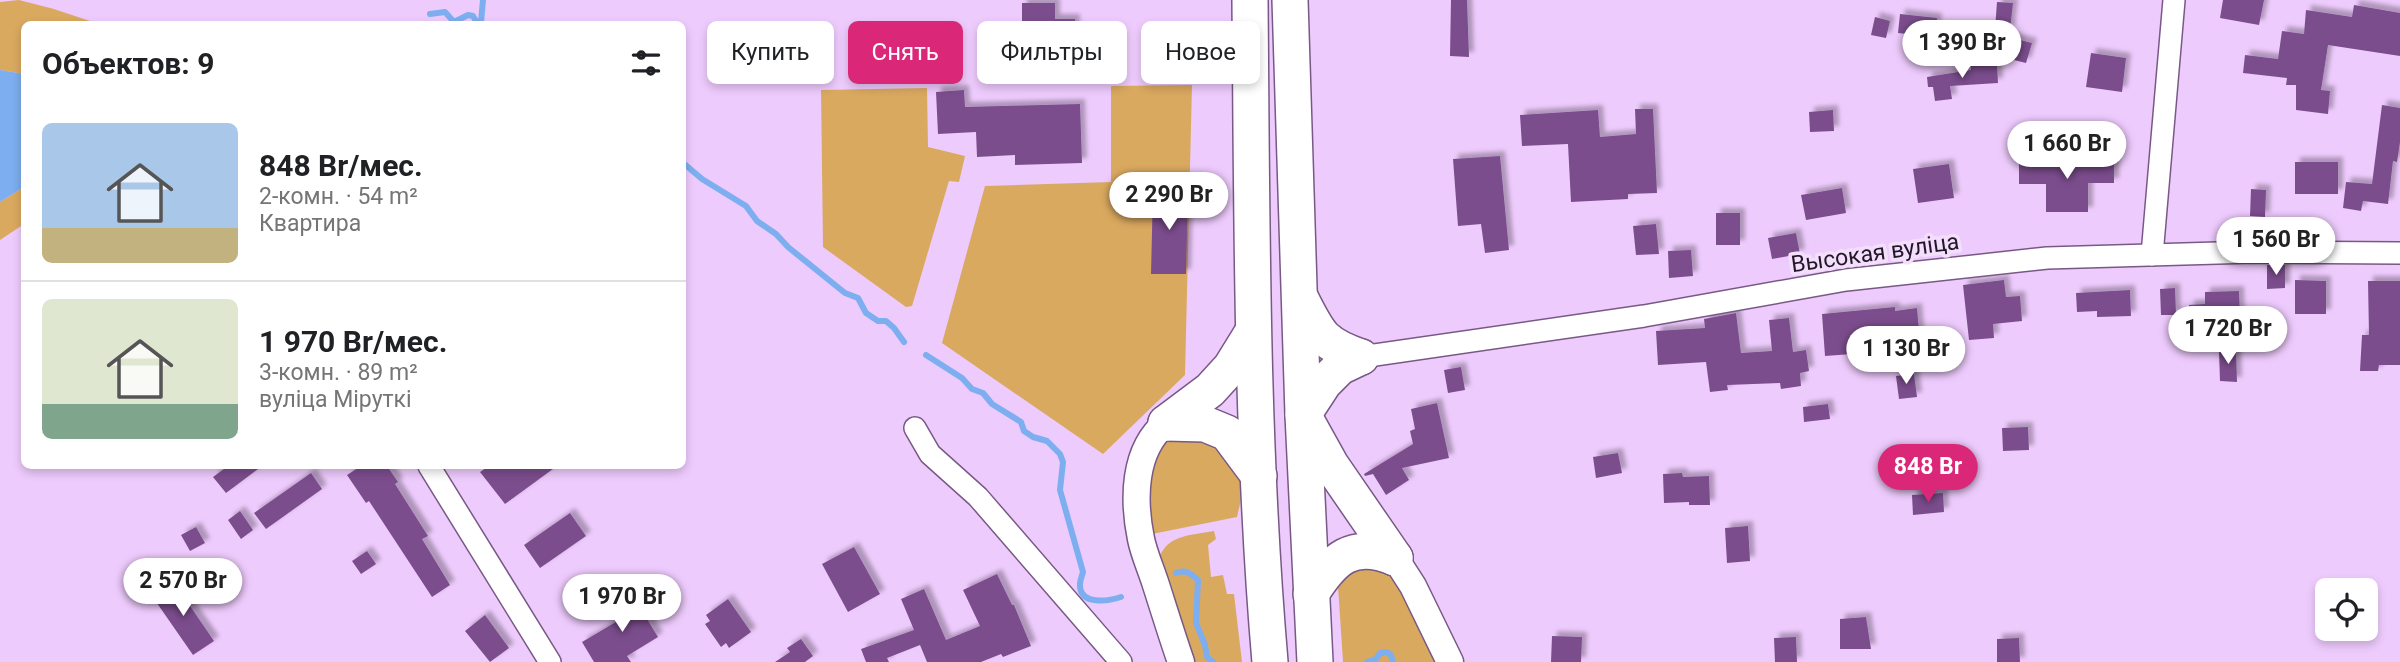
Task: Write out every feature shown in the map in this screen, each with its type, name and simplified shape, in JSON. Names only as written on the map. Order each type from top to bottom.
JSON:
[{"type":"highway","points":[[1251,0],[1252,333],[1261,555],[1270,662]]},
{"type":"highway","points":[[1290,0],[1303,415],[1315,662]]},
{"type":"highway","points":[[1299,296],[1323,338],[1339,350],[1361,357]]},
{"type":"highway","points":[[1166,423],[1210,390],[1231,368],[1252,333]]},
{"type":"highway","points":[[1303,415],[1325,383],[1340,367],[1361,357]]},
{"type":"highway","points":[[1303,415],[1331,465],[1395,558]]},
{"type":"highway","points":[[1166,423],[1205,425],[1227,433],[1259,476]]},
{"type":"highway","points":[[1311,594],[1327,569],[1342,558],[1363,550],[1395,558]]},
{"type":"street","points":[[2152,255],[2174,0]]},
{"type":"street","name":"Высокая вуліца","points":[[1361,357],[1644,316],[1846,280],[2047,258],[2252,252],[2400,253]]},
{"type":"street","points":[[1166,423],[1156,431],[1142,459],[1138,476],[1137,514],[1141,541],[1181,662]]},
{"type":"street","points":[[915,428],[930,454],[978,497],[1121,662]]},
{"type":"street","points":[[431,469],[550,662]]},
{"type":"street","points":[[1395,558],[1413,586],[1450,662]]},
{"type":"shaded area","points":[[19,0],[90,21],[21,21],[21,74],[0,70],[0,2]]},
{"type":"shaded area","points":[[1192,85],[1185,375],[1103,454],[942,343],[985,186],[1111,182],[1111,86]]},
{"type":"shaded area","points":[[927,88],[928,147],[965,156],[959,182],[949,181],[912,306],[906,307],[823,247],[821,90]]},
{"type":"shaded area","points":[[21,189],[21,226],[0,240],[0,202]]},
{"type":"shaded area","points":[[1183,431],[1238,456],[1243,491],[1237,517],[1152,534],[1148,519],[1148,473],[1163,442]]},
{"type":"shaded area","points":[[1214,531],[1216,539],[1208,545],[1211,577],[1223,575],[1227,594],[1234,594],[1242,662],[1196,662],[1192,659],[1158,562],[1161,553],[1172,541]]},
{"type":"shaded area","points":[[1349,568],[1384,569],[1394,578],[1436,662],[1343,662],[1338,586]]},
{"type":"water","points":[[0,70],[21,74],[21,189],[0,202]]},
{"type":"building","points":[[1451,0],[1467,0],[1469,57],[1450,56]]},
{"type":"building","points":[[2223,0],[2264,0],[2259,25],[2220,18]]},
{"type":"building","points":[[1997,2],[2013,3],[2010,30],[1995,29]]},
{"type":"building","points":[[1022,3],[1055,3],[1055,19],[1075,19],[1075,21],[1022,21]]},
{"type":"building","points":[[2354,5],[2400,13],[2400,56],[2328,45],[2321,90],[2330,91],[2328,114],[2296,110],[2296,85],[2286,85],[2287,78],[2243,73],[2245,55],[2278,59],[2282,31],[2304,34],[2306,10],[2352,17]]},
{"type":"building","points":[[1900,14],[1937,18],[1935,37],[1898,33]]},
{"type":"building","points":[[1875,17],[1890,21],[1886,38],[1871,35]]},
{"type":"building","points":[[2012,38],[2032,43],[2026,63],[2006,58]]},
{"type":"building","points":[[2091,53],[2126,58],[2122,92],[2086,87]]},
{"type":"building","points":[[1997,65],[1998,83],[1950,86],[1952,99],[1935,101],[1933,87],[1928,87],[1927,77],[1971,70],[1971,66]]},
{"type":"building","points":[[964,90],[965,107],[1080,104],[1082,163],[1015,165],[1015,155],[977,157],[976,132],[938,134],[936,92]]},
{"type":"building","points":[[2382,105],[2400,108],[2400,142],[2397,162],[2393,161],[2388,204],[2363,201],[2361,211],[2343,208],[2346,182],[2372,184]]},
{"type":"building","points":[[1635,109],[1653,109],[1657,193],[1628,194],[1628,199],[1571,202],[1568,144],[1522,146],[1520,115],[1598,110],[1600,137],[1636,134]]},
{"type":"building","points":[[1833,110],[1834,131],[1810,132],[1809,112]]},
{"type":"building","points":[[1500,156],[1509,250],[1485,253],[1481,224],[1458,226],[1453,159]]},
{"type":"building","points":[[2114,159],[2114,183],[2088,183],[2088,212],[2046,212],[2046,184],[2019,184],[2019,160]]},
{"type":"building","points":[[2295,162],[2338,162],[2338,194],[2295,194]]},
{"type":"building","points":[[1949,164],[1954,198],[1918,203],[1913,169]]},
{"type":"building","points":[[1842,188],[1846,213],[1806,220],[1801,195]]},
{"type":"building","points":[[1153,189],[1188,190],[1186,274],[1151,274]]},
{"type":"building","points":[[2251,189],[2266,190],[2265,217],[2250,216]]},
{"type":"building","points":[[1716,213],[1740,213],[1740,245],[1716,245]]},
{"type":"building","points":[[1656,224],[1659,254],[1636,255],[1633,226]]},
{"type":"building","points":[[1796,233],[1800,254],[1772,259],[1768,238]]},
{"type":"building","points":[[1691,250],[1693,276],[1669,278],[1668,251]]},
{"type":"building","points":[[2267,265],[2285,265],[2285,288],[2267,289]]},
{"type":"building","points":[[2004,280],[2006,297],[2020,296],[2022,321],[1993,324],[1994,338],[1969,340],[1963,285]]},
{"type":"building","points":[[2295,280],[2326,281],[2326,314],[2295,314]]},
{"type":"building","points":[[2368,281],[2400,281],[2400,365],[2379,365],[2378,371],[2360,371],[2362,335],[2369,335]]},
{"type":"building","points":[[2175,288],[2176,315],[2161,315],[2160,289]]},
{"type":"building","points":[[2130,290],[2131,316],[2097,317],[2097,311],[2077,312],[2076,293]]},
{"type":"building","points":[[2239,291],[2240,318],[2221,319],[2222,346],[2191,347],[2189,305],[2205,304],[2205,292]]},
{"type":"building","points":[[1895,307],[1895,311],[1917,308],[1920,343],[1895,345],[1894,328],[1850,335],[1852,354],[1825,356],[1822,314]]},
{"type":"building","points":[[1736,313],[1741,353],[1772,351],[1769,320],[1789,318],[1793,352],[1806,350],[1809,371],[1800,373],[1801,386],[1781,389],[1780,383],[1727,385],[1728,390],[1710,392],[1706,362],[1658,365],[1656,331],[1705,328],[1704,319]]},
{"type":"building","points":[[2219,351],[2236,351],[2237,382],[2220,381]]},
{"type":"building","points":[[1461,367],[1465,390],[1448,393],[1444,370]]},
{"type":"building","points":[[1914,374],[1917,397],[1899,399],[1896,376]]},
{"type":"building","points":[[1437,403],[1449,458],[1402,468],[1409,480],[1386,495],[1373,474],[1364,474],[1413,444],[1410,431],[1415,429],[1411,409]]},
{"type":"building","points":[[1828,404],[1830,419],[1804,422],[1803,407]]},
{"type":"building","points":[[2028,427],[2029,450],[2003,451],[2002,428]]},
{"type":"building","points":[[1618,453],[1622,473],[1596,478],[1593,457]]},
{"type":"building","points":[[224,469],[258,469],[226,493],[213,477]]},
{"type":"building","points":[[356,469],[389,469],[398,482],[395,484],[428,536],[422,539],[450,585],[432,597],[369,501],[366,503],[347,475]]},
{"type":"building","points":[[484,469],[553,469],[505,504],[480,472]]},
{"type":"building","points":[[311,473],[322,489],[266,529],[254,513]]},
{"type":"building","points":[[1682,473],[1683,477],[1709,476],[1710,505],[1664,503],[1663,474]]},
{"type":"building","points":[[1943,493],[1944,512],[1913,515],[1912,495]]},
{"type":"building","points":[[240,511],[253,530],[241,539],[228,520]]},
{"type":"building","points":[[570,513],[586,536],[540,568],[524,545]]},
{"type":"building","points":[[1748,526],[1750,561],[1727,563],[1725,528]]},
{"type":"building","points":[[196,527],[205,543],[190,551],[181,535]]},
{"type":"building","points":[[854,547],[880,594],[848,612],[822,564]]},
{"type":"building","points":[[367,551],[376,564],[361,574],[352,561]]},
{"type":"building","points":[[997,574],[1014,605],[1031,646],[981,662],[927,662],[920,645],[887,658],[889,662],[866,662],[861,649],[914,630],[901,599],[924,589],[946,640],[980,626],[963,590]]},
{"type":"building","points":[[173,581],[214,641],[193,655],[152,596]]},
{"type":"building","points":[[631,593],[658,637],[627,656],[631,662],[594,662],[582,642],[621,619],[612,605]]},
{"type":"building","points":[[728,599],[751,632],[729,648],[726,643],[721,647],[705,624],[710,621],[706,615]]},
{"type":"building","points":[[485,615],[509,648],[490,662],[465,631]]},
{"type":"building","points":[[1866,617],[1871,649],[1840,649],[1840,619]]},
{"type":"building","points":[[1552,636],[1582,637],[1581,662],[1551,662]]},
{"type":"building","points":[[1796,637],[1797,662],[1775,662],[1774,638]]},
{"type":"building","points":[[2019,638],[2020,662],[1997,662],[1997,639]]},
{"type":"building","points":[[801,639],[813,656],[805,662],[775,662],[790,652],[787,648]]},
{"type":"waterway","points":[[481,21],[483,0]]},
{"type":"waterway","points":[[430,14],[445,12],[453,21]]},
{"type":"waterway","points":[[456,21],[468,15],[473,16],[476,21]]},
{"type":"waterway","points":[[686,165],[702,179],[746,206],[757,221],[845,293],[858,298],[866,313],[878,321],[886,321],[904,342]]},
{"type":"waterway","points":[[926,355],[962,378],[972,389],[983,393],[992,404],[1021,422],[1024,431],[1047,441],[1060,454],[1063,462],[1060,490],[1083,572],[1081,591],[1089,599],[1109,600],[1121,597]]},
{"type":"waterway","points":[[1176,573],[1188,572],[1198,580],[1196,623],[1207,657],[1213,662]]},
{"type":"waterway","points":[[1367,662],[1376,659],[1380,653],[1387,652],[1393,662]]}]
